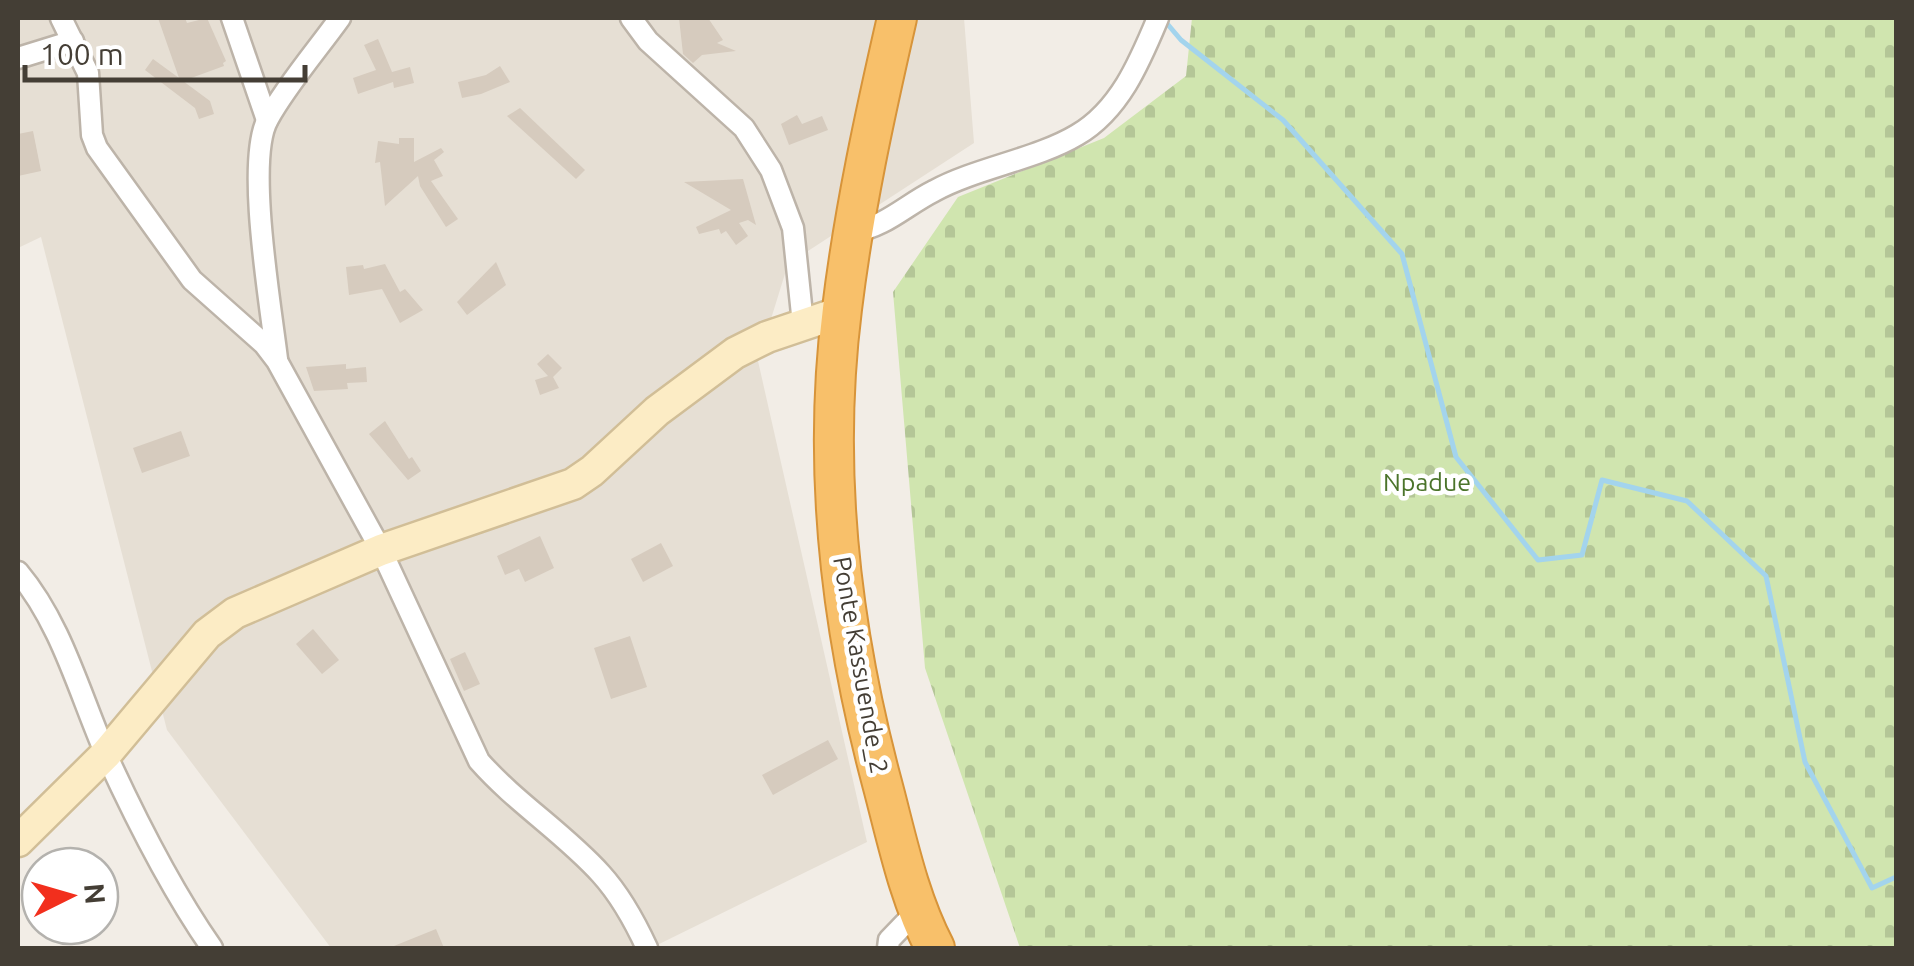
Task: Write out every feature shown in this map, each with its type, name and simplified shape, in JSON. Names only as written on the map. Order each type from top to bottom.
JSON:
[{"type":"highway","name":"Ponte Kassuende_2","points":[[897,18],[853,232],[841,312],[834,435],[841,580],[865,721],[916,912],[935,948]]},
{"type":"street","points":[[62,18],[88,72],[92,136],[97,148],[192,280],[254,334],[277,360],[381,550],[479,760],[496,780],[600,873],[620,897],[647,948]]},
{"type":"street","points":[[232,18],[268,120]]},
{"type":"street","points":[[277,360],[258,150],[268,120],[340,18]]},
{"type":"street","points":[[631,18],[648,41],[744,128],[771,170],[793,228],[803,324]]},
{"type":"street","points":[[853,232],[873,229],[936,190],[1077,136],[1107,111],[1136,71],[1158,18]]},
{"type":"street","points":[[18,58],[73,40]]},
{"type":"street","points":[[18,841],[106,754],[206,634],[235,613],[381,550],[573,484],[657,411],[735,354],[767,336],[841,312]]},
{"type":"street","points":[[18,572],[46,611],[106,754],[178,900],[212,948]]},
{"type":"street","points":[[888,948],[889,940],[916,912]]},
{"type":"shaded area","points":[[18,18],[964,18],[974,143],[788,264],[758,361],[867,842],[651,948],[331,948],[167,730],[41,237],[18,248]]},
{"type":"green space","name":"Npadue","points":[[1192,18],[1896,18],[1896,948],[1020,948],[925,668],[893,292],[958,197],[1104,138],[1186,76]]},
{"type":"building","points":[[158,18],[185,18],[187,23],[207,18],[226,61],[224,66],[183,81],[210,101],[214,114],[199,119],[195,108],[145,70],[153,59],[179,78]]},
{"type":"building","points":[[679,18],[708,18],[723,40],[717,43],[736,51],[702,55],[693,63],[683,54]]},
{"type":"building","points":[[378,39],[392,72],[410,67],[414,83],[394,88],[393,82],[358,94],[353,78],[376,70],[364,45]]},
{"type":"building","points":[[500,66],[510,82],[462,98],[458,82],[486,75]]},
{"type":"building","points":[[520,108],[585,170],[576,179],[507,116]]},
{"type":"building","points":[[797,115],[802,124],[822,116],[828,130],[789,145],[781,124]]},
{"type":"building","points":[[33,131],[41,171],[18,176],[18,134]]},
{"type":"building","points":[[399,138],[414,138],[414,162],[441,148],[444,152],[434,160],[443,176],[431,181],[458,219],[446,227],[420,186],[418,176],[385,206],[380,162],[375,163],[378,141],[399,144]]},
{"type":"building","points":[[743,179],[756,225],[748,220],[739,223],[748,236],[736,245],[726,231],[699,234],[696,227],[731,210],[684,182]]},
{"type":"building","points":[[496,262],[506,285],[467,315],[457,302]]},
{"type":"building","points":[[385,264],[400,292],[405,289],[423,310],[400,323],[382,289],[349,295],[346,267],[363,265],[364,269]]},
{"type":"building","points":[[548,354],[562,368],[553,377],[559,388],[540,395],[535,380],[548,376],[537,364]]},
{"type":"building","points":[[346,364],[346,369],[366,367],[367,382],[347,383],[348,389],[314,391],[306,367]]},
{"type":"building","points":[[385,421],[421,471],[408,480],[369,434]]},
{"type":"building","points":[[181,431],[190,456],[142,473],[133,448]]},
{"type":"building","points":[[540,536],[554,568],[525,582],[519,569],[505,575],[497,556]]},
{"type":"building","points":[[661,543],[673,566],[643,582],[631,559]]},
{"type":"building","points":[[313,629],[339,660],[322,674],[296,644]]},
{"type":"building","points":[[630,636],[647,687],[611,699],[594,648]]},
{"type":"building","points":[[465,652],[480,684],[464,691],[450,659]]},
{"type":"building","points":[[828,740],[838,759],[773,795],[762,775]]},
{"type":"building","points":[[436,929],[444,948],[389,948]]},
{"type":"waterway","points":[[1164,20],[1181,40],[1283,120],[1402,254],[1456,457],[1538,560],[1582,555],[1602,480],[1687,501],[1766,576],[1805,762],[1872,888],[1896,877]]}]
